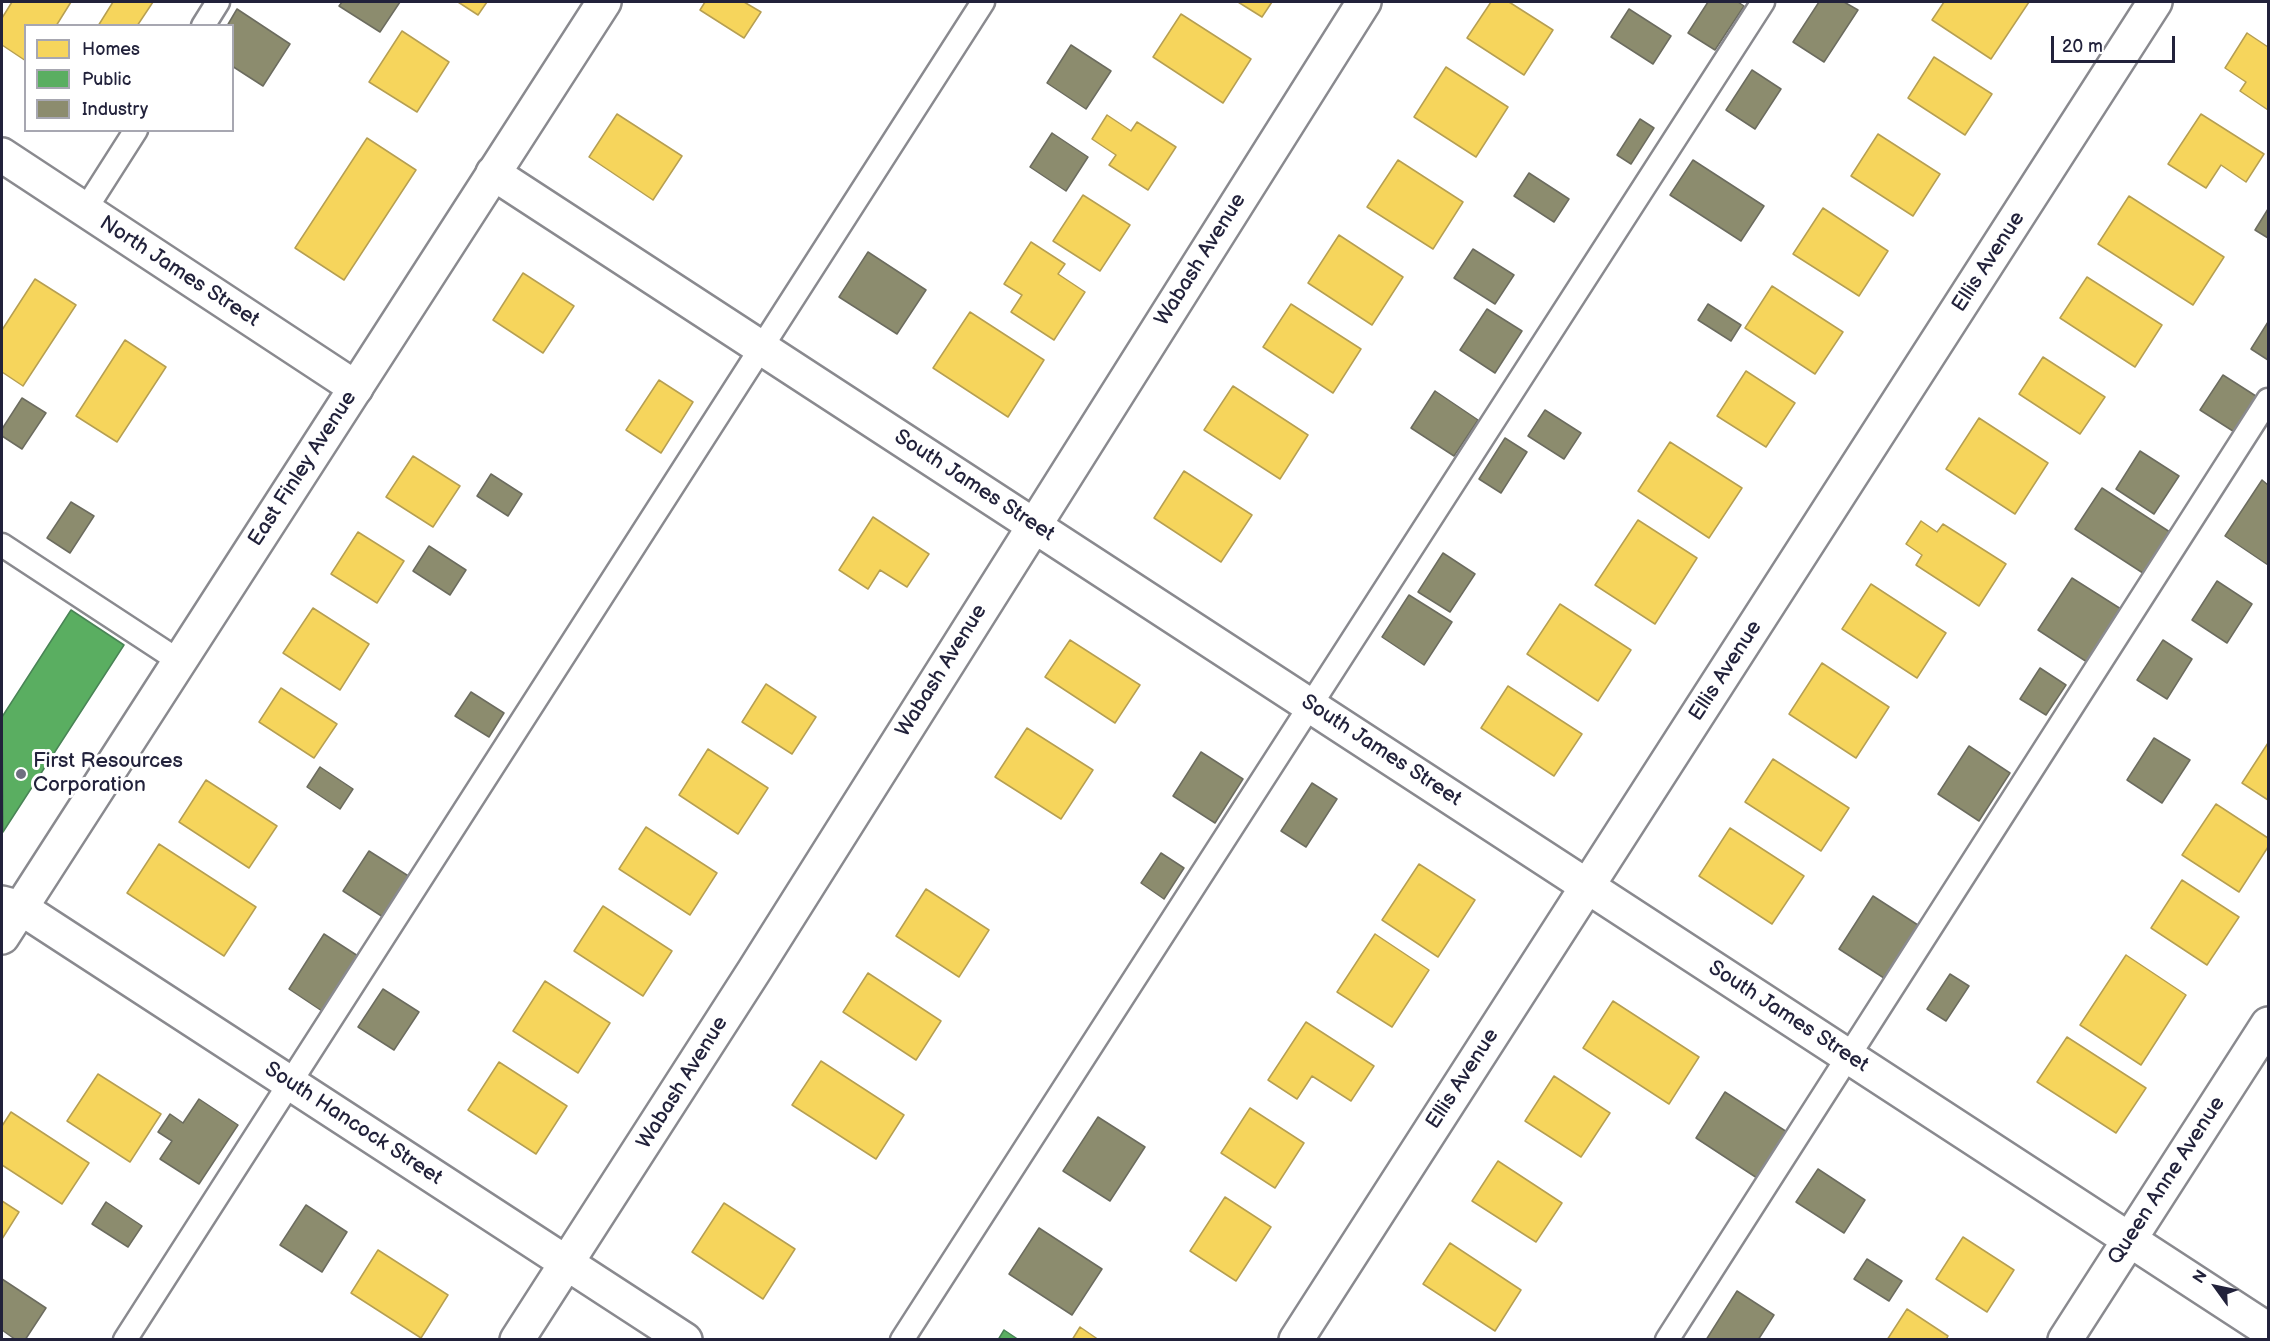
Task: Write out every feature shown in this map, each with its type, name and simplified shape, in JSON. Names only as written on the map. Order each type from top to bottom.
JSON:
[{"type":"street","name":"East Finley Avenue","points":[[2,937],[11,905],[179,661],[604,2]]},
{"type":"street","name":"Wabash Avenue","points":[[517,1340],[1364,2]]},
{"type":"street","name":"Ellis Avenue","points":[[1296,1340],[1587,885],[1845,489],[2155,2]]},
{"type":"street","name":"North James Street","points":[[2,155],[356,388]]},
{"type":"street","name":"South James Street","points":[[493,173],[2268,1330]]},
{"type":"street","name":"South Hancock Street","points":[[11,905],[685,1340]]},
{"type":"street","name":"Queen Anne Avenue","points":[[2065,1340],[2268,1024]]},
{"type":"lane","points":[[204,24],[218,2]]},
{"type":"lane","points":[[125,1340],[983,2]]},
{"type":"lane","points":[[902,1340],[1763,2]]},
{"type":"lane","points":[[85,210],[135,132]]},
{"type":"lane","points":[[1667,1340],[2268,400]]},
{"type":"lane","points":[[2,544],[179,661]]},
{"type":"building: Homes","points":[[12,2],[71,2],[57,24],[24,24],[24,60],[2,45],[2,18]]},
{"type":"building: Homes","points":[[113,2],[153,2],[138,24],[99,24]]},
{"type":"building: Homes","points":[[458,2],[487,2],[478,15]]},
{"type":"building: Homes","points":[[705,2],[744,2],[761,12],[744,38],[700,10]]},
{"type":"building: Homes","points":[[1238,2],[1272,2],[1262,17]]},
{"type":"building: Homes","points":[[1491,2],[1509,2],[1553,30],[1524,75],[1467,38]]},
{"type":"building: Homes","points":[[1944,2],[2029,2],[1991,59],[1932,20]]},
{"type":"building: Homes","points":[[1181,14],[1251,59],[1223,103],[1153,57]]},
{"type":"building: Homes","points":[[402,31],[449,62],[417,112],[369,82]]},
{"type":"building: Homes","points":[[2247,33],[2268,47],[2268,110],[2240,91],[2246,82],[2225,68]]},
{"type":"building: Homes","points":[[1934,57],[1992,94],[1965,135],[1908,98]]},
{"type":"building: Homes","points":[[1446,67],[1508,107],[1476,157],[1414,117]]},
{"type":"building: Homes","points":[[617,114],[682,156],[653,200],[589,157]]},
{"type":"building: Homes","points":[[2201,114],[2264,154],[2246,182],[2221,165],[2206,188],[2168,164]]},
{"type":"building: Homes","points":[[1107,115],[1131,131],[1137,122],[1176,147],[1148,190],[1109,165],[1116,155],[1092,139]]},
{"type":"building: Homes","points":[[1878,134],[1940,174],[1913,216],[1851,176]]},
{"type":"building: Homes","points":[[367,138],[416,170],[344,280],[295,248]]},
{"type":"building: Homes","points":[[1398,160],[1463,202],[1433,249],[1367,207]]},
{"type":"building: Homes","points":[[1083,195],[1130,225],[1100,271],[1053,241]]},
{"type":"building: Homes","points":[[2129,196],[2224,257],[2193,305],[2098,244]]},
{"type":"building: Homes","points":[[1823,208],[1888,251],[1859,296],[1793,254]]},
{"type":"building: Homes","points":[[1339,235],[1403,277],[1372,325],[1308,283]]},
{"type":"building: Homes","points":[[1031,242],[1065,264],[1058,274],[1085,292],[1054,340],[1011,312],[1022,295],[1004,284]]},
{"type":"building: Homes","points":[[523,273],[574,306],[543,353],[493,320]]},
{"type":"building: Homes","points":[[2087,277],[2162,325],[2135,367],[2060,318]]},
{"type":"building: Homes","points":[[35,279],[76,305],[23,386],[2,372],[2,330]]},
{"type":"building: Homes","points":[[1772,286],[1843,332],[1815,374],[1745,328]]},
{"type":"building: Homes","points":[[1291,304],[1361,349],[1333,393],[1263,347]]},
{"type":"building: Homes","points":[[970,312],[1044,360],[1008,417],[933,368]]},
{"type":"building: Homes","points":[[125,340],[166,367],[117,442],[76,416]]},
{"type":"building: Homes","points":[[2043,357],[2105,397],[2080,434],[2019,394]]},
{"type":"building: Homes","points":[[1746,371],[1795,403],[1766,447],[1717,416]]},
{"type":"building: Homes","points":[[659,380],[693,402],[661,453],[626,430]]},
{"type":"building: Homes","points":[[1233,386],[1308,435],[1280,479],[1204,430]]},
{"type":"building: Homes","points":[[1979,418],[2048,463],[2015,514],[1946,469]]},
{"type":"building: Homes","points":[[1670,442],[1742,488],[1709,538],[1638,491]]},
{"type":"building: Homes","points":[[413,456],[460,486],[433,527],[386,497]]},
{"type":"building: Homes","points":[[1184,471],[1252,515],[1221,562],[1154,518]]},
{"type":"building: Homes","points":[[873,517],[929,554],[907,587],[880,570],[868,589],[839,570]]},
{"type":"building: Homes","points":[[1638,520],[1697,558],[1655,624],[1595,585]]},
{"type":"building: Homes","points":[[1921,521],[1937,532],[1943,524],[2006,564],[1979,606],[1916,565],[1922,555],[1906,544]]},
{"type":"building: Homes","points":[[358,532],[404,561],[377,603],[331,574]]},
{"type":"building: Homes","points":[[1871,584],[1946,633],[1917,678],[1842,629]]},
{"type":"building: Homes","points":[[1560,604],[1631,650],[1598,701],[1527,654]]},
{"type":"building: Homes","points":[[313,608],[369,644],[340,690],[283,653]]},
{"type":"building: Homes","points":[[1070,640],[1140,685],[1115,723],[1045,677]]},
{"type":"building: Homes","points":[[1822,663],[1889,707],[1856,758],[1789,714]]},
{"type":"building: Homes","points":[[766,684],[816,717],[792,754],[742,722]]},
{"type":"building: Homes","points":[[1508,686],[1582,734],[1554,776],[1481,728]]},
{"type":"building: Homes","points":[[281,688],[337,724],[314,758],[259,722]]},
{"type":"building: Homes","points":[[1027,728],[1093,770],[1061,819],[995,777]]},
{"type":"building: Homes","points":[[2268,743],[2268,800],[2242,783]]},
{"type":"building: Homes","points":[[708,749],[768,788],[738,834],[679,795]]},
{"type":"building: Homes","points":[[1773,759],[1849,808],[1821,851],[1745,802]]},
{"type":"building: Homes","points":[[206,780],[277,826],[249,868],[179,822]]},
{"type":"building: Homes","points":[[2216,804],[2268,838],[2268,847],[2239,892],[2182,855]]},
{"type":"building: Homes","points":[[646,827],[717,873],[690,915],[619,869]]},
{"type":"building: Homes","points":[[1730,828],[1804,876],[1772,924],[1699,876]]},
{"type":"building: Homes","points":[[159,844],[256,907],[224,956],[127,893]]},
{"type":"building: Homes","points":[[1419,864],[1475,900],[1438,957],[1382,920]]},
{"type":"building: Homes","points":[[2182,880],[2239,917],[2207,965],[2151,928]]},
{"type":"building: Homes","points":[[926,889],[989,930],[959,977],[896,936]]},
{"type":"building: Homes","points":[[603,906],[672,951],[643,996],[574,951]]},
{"type":"building: Homes","points":[[1375,934],[1429,970],[1392,1027],[1337,992]]},
{"type":"building: Homes","points":[[2126,955],[2186,995],[2141,1065],[2080,1025]]},
{"type":"building: Homes","points":[[868,973],[941,1021],[916,1060],[843,1012]]},
{"type":"building: Homes","points":[[545,981],[610,1023],[578,1073],[513,1031]]},
{"type":"building: Homes","points":[[1613,1001],[1699,1057],[1669,1104],[1583,1048]]},
{"type":"building: Homes","points":[[1306,1022],[1374,1066],[1351,1101],[1312,1076],[1297,1099],[1268,1080]]},
{"type":"building: Homes","points":[[2067,1037],[2146,1088],[2116,1133],[2037,1082]]},
{"type":"building: Homes","points":[[821,1061],[904,1115],[876,1159],[792,1105]]},
{"type":"building: Homes","points":[[499,1062],[567,1106],[536,1154],[468,1110]]},
{"type":"building: Homes","points":[[98,1074],[161,1114],[130,1162],[67,1121]]},
{"type":"building: Homes","points":[[1554,1076],[1610,1113],[1581,1157],[1525,1121]]},
{"type":"building: Homes","points":[[1250,1108],[1304,1143],[1275,1188],[1221,1153]]},
{"type":"building: Homes","points":[[11,1112],[89,1163],[62,1204],[2,1165],[2,1126]]},
{"type":"building: Homes","points":[[1498,1161],[1562,1203],[1536,1242],[1472,1201]]},
{"type":"building: Homes","points":[[1225,1197],[1271,1227],[1236,1281],[1190,1251]]},
{"type":"building: Homes","points":[[2,1201],[19,1212],[2,1239]]},
{"type":"building: Homes","points":[[724,1203],[795,1249],[763,1299],[692,1252]]},
{"type":"building: Homes","points":[[1963,1237],[2014,1270],[1987,1312],[1936,1279]]},
{"type":"building: Homes","points":[[1450,1243],[1521,1290],[1495,1331],[1423,1284]]},
{"type":"building: Homes","points":[[378,1250],[448,1295],[421,1338],[351,1293]]},
{"type":"building: Homes","points":[[1907,1309],[1948,1336],[1946,1340],[1887,1340]]},
{"type":"building: Homes","points":[[1080,1327],[1099,1340],[1072,1340]]},
{"type":"building: Public","name":"First Resources Corporation","points":[[71,610],[124,645],[3,832],[2,717]]},
{"type":"building: Public","points":[[1004,1330],[1019,1340],[998,1340]]},
{"type":"building: Industry","points":[[342,2],[400,2],[380,32],[339,6]]},
{"type":"building: Industry","points":[[1708,2],[1738,2],[1744,6],[1715,50],[1688,33]]},
{"type":"building: Industry","points":[[1819,2],[1844,2],[1858,10],[1824,62],[1793,42]]},
{"type":"building: Industry","points":[[237,9],[290,44],[263,86],[234,67],[234,24],[228,24]]},
{"type":"building: Industry","points":[[1629,9],[1671,36],[1653,64],[1611,37]]},
{"type":"building: Industry","points":[[1071,45],[1111,71],[1086,109],[1047,83]]},
{"type":"building: Industry","points":[[1752,70],[1781,89],[1755,129],[1726,110]]},
{"type":"building: Industry","points":[[1640,119],[1654,128],[1631,164],[1617,155]]},
{"type":"building: Industry","points":[[1052,133],[1088,157],[1066,191],[1030,167]]},
{"type":"building: Industry","points":[[1693,160],[1764,206],[1741,241],[1670,195]]},
{"type":"building: Industry","points":[[1529,173],[1569,199],[1554,222],[1514,196]]},
{"type":"building: Industry","points":[[2268,209],[2268,238],[2255,230]]},
{"type":"building: Industry","points":[[1473,249],[1514,275],[1495,304],[1454,278]]},
{"type":"building: Industry","points":[[868,252],[926,290],[897,334],[839,297]]},
{"type":"building: Industry","points":[[1708,304],[1741,325],[1731,341],[1698,320]]},
{"type":"building: Industry","points":[[1487,309],[1522,331],[1495,373],[1460,350]]},
{"type":"building: Industry","points":[[2268,322],[2268,360],[2251,349]]},
{"type":"building: Industry","points":[[2223,375],[2259,398],[2236,433],[2200,410]]},
{"type":"building: Industry","points":[[1435,391],[1478,420],[1454,456],[1411,428]]},
{"type":"building: Industry","points":[[22,398],[46,413],[22,449],[2,436],[2,429]]},
{"type":"building: Industry","points":[[1545,410],[1581,433],[1564,459],[1528,436]]},
{"type":"building: Industry","points":[[1505,438],[1527,452],[1501,493],[1479,479]]},
{"type":"building: Industry","points":[[2140,451],[2179,476],[2154,514],[2116,489]]},
{"type":"building: Industry","points":[[491,474],[522,494],[508,516],[477,496]]},
{"type":"building: Industry","points":[[2262,480],[2268,485],[2268,565],[2225,536]]},
{"type":"building: Industry","points":[[2102,488],[2173,534],[2146,575],[2075,529]]},
{"type":"building: Industry","points":[[71,502],[94,516],[70,553],[47,538]]},
{"type":"building: Industry","points":[[429,546],[466,570],[450,595],[413,571]]},
{"type":"building: Industry","points":[[1443,553],[1475,574],[1450,612],[1418,592]]},
{"type":"building: Industry","points":[[2072,578],[2121,609],[2087,662],[2038,630]]},
{"type":"building: Industry","points":[[2217,581],[2252,604],[2227,643],[2192,620]]},
{"type":"building: Industry","points":[[1409,595],[1452,622],[1424,665],[1382,637]]},
{"type":"building: Industry","points":[[2163,640],[2192,659],[2167,699],[2137,680]]},
{"type":"building: Industry","points":[[2040,668],[2066,685],[2046,715],[2020,699]]},
{"type":"building: Industry","points":[[471,692],[504,713],[489,737],[455,716]]},
{"type":"building: Industry","points":[[2154,738],[2190,760],[2162,803],[2127,780]]},
{"type":"building: Industry","points":[[1969,746],[2010,773],[1979,821],[1938,794]]},
{"type":"building: Industry","points":[[1201,752],[1243,779],[1215,823],[1173,796]]},
{"type":"building: Industry","points":[[320,767],[353,789],[340,809],[307,787]]},
{"type":"building: Industry","points":[[1312,783],[1337,799],[1306,847],[1281,831]]},
{"type":"building: Industry","points":[[369,851],[410,877],[383,917],[343,891]]},
{"type":"building: Industry","points":[[1161,853],[1184,868],[1164,899],[1141,883]]},
{"type":"building: Industry","points":[[1873,896],[1921,927],[1887,980],[1839,949]]},
{"type":"building: Industry","points":[[324,934],[358,956],[322,1011],[289,989]]},
{"type":"building: Industry","points":[[1950,974],[1969,986],[1946,1021],[1927,1009]]},
{"type":"building: Industry","points":[[383,989],[419,1012],[394,1050],[358,1027]]},
{"type":"building: Industry","points":[[1725,1092],[1787,1132],[1757,1178],[1696,1138]]},
{"type":"building: Industry","points":[[199,1099],[238,1125],[199,1184],[160,1159],[172,1141],[158,1132],[170,1114],[183,1123]]},
{"type":"building: Industry","points":[[1098,1117],[1145,1147],[1110,1201],[1063,1171]]},
{"type":"building: Industry","points":[[1818,1169],[1865,1200],[1844,1233],[1796,1202]]},
{"type":"building: Industry","points":[[106,1202],[142,1226],[128,1247],[92,1224]]},
{"type":"building: Industry","points":[[306,1205],[347,1232],[322,1272],[280,1245]]},
{"type":"building: Industry","points":[[1039,1228],[1102,1269],[1072,1315],[1009,1274]]},
{"type":"building: Industry","points":[[1867,1259],[1902,1281],[1889,1301],[1854,1279]]},
{"type":"building: Industry","points":[[2,1279],[46,1308],[25,1340],[16,1340],[2,1330]]},
{"type":"building: Industry","points":[[1737,1291],[1774,1315],[1758,1340],[1706,1340]]},
{"type":"place","name":"First Resources Corporation","points":[[21,774]]}]
